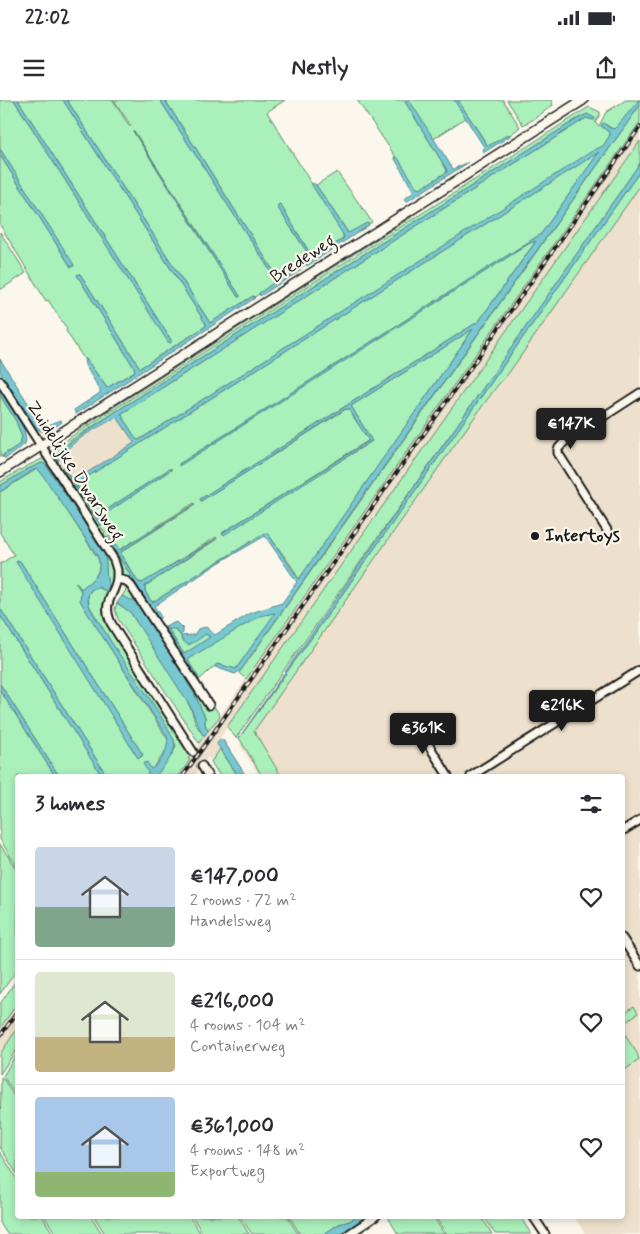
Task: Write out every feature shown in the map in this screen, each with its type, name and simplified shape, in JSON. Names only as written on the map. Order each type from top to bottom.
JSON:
[{"type":"street","name":"Bredeweg","points":[[0,472],[583,100]]},
{"type":"street","name":"Zuidelijke Dwarsweg","points":[[0,381],[114,560],[117,579],[107,608],[111,623],[193,752]]},
{"type":"street","points":[[608,530],[558,453],[558,449],[564,442],[640,393]]},
{"type":"street","points":[[117,579],[126,581],[131,586],[209,705]]},
{"type":"street","points":[[475,774],[640,670]]},
{"type":"street","points":[[415,723],[447,774]]},
{"type":"street","points":[[202,766],[207,774]]},
{"type":"street","points":[[625,829],[640,820]]},
{"type":"street","points":[[625,943],[640,966]]},
{"type":"street","points":[[348,1234],[371,1219]]},
{"type":"street","points":[[535,1219],[545,1234]]},
{"type":"shaded area","points":[[640,122],[640,141],[227,727],[217,743],[220,749],[211,762],[208,757],[195,774],[180,774],[190,761],[188,758],[220,716]]},
{"type":"shaded area","points":[[640,168],[640,1234],[585,1234],[576,1219],[625,1219],[625,774],[259,774],[240,745],[470,417]]},
{"type":"shaded area","points":[[119,415],[137,443],[73,484],[57,460],[82,438]]},
{"type":"shaded area","points":[[15,1007],[15,1032],[0,1054],[0,1028]]},
{"type":"green space","points":[[0,100],[14,100],[168,341],[171,340],[18,100],[63,100],[206,324],[206,326],[140,368],[80,274],[77,275],[135,369],[135,371],[107,388],[86,359],[84,359],[66,331],[67,329],[48,300],[46,301],[0,225],[0,155],[71,267],[74,266],[0,149]]},
{"type":"green space","points":[[67,100],[113,100],[129,126],[131,126],[114,100],[160,100],[275,278],[275,282],[255,297],[253,296],[210,323]],"holes":[[[134,131],[240,296],[238,297]]]},
{"type":"green space","points":[[165,100],[285,100],[267,112],[343,234],[343,239],[313,258],[280,204],[278,205],[278,208],[311,258],[306,265],[280,279],[278,278]]},
{"type":"green space","points":[[357,100],[404,100],[447,172],[420,189],[417,188]]},
{"type":"green space","points":[[407,100],[456,100],[467,117],[432,140]]},
{"type":"green space","points":[[458,100],[503,100],[520,127],[510,135],[488,146]]},
{"type":"green space","points":[[507,100],[551,100],[553,105],[523,125]]},
{"type":"green space","points":[[626,100],[640,100],[618,127],[613,129],[603,123],[601,126],[610,135],[603,147],[139,440],[136,440],[121,414],[586,118],[594,120],[585,115],[577,119],[112,414],[70,441],[57,460],[59,462],[55,462],[50,454],[69,438],[589,107],[600,112],[595,123],[599,126],[606,112]]},
{"type":"green space","points":[[640,105],[640,122],[246,679],[239,673]]},
{"type":"green space","points":[[640,141],[640,163],[236,738],[227,727]]},
{"type":"green space","points":[[600,151],[541,234],[179,464],[536,241],[479,321],[200,499],[201,501],[346,409],[348,409],[369,440],[222,533],[372,441],[351,406],[473,329],[299,580],[292,567],[268,534],[265,533],[153,602],[151,601],[145,591],[145,586],[217,539],[216,537],[143,583],[138,582],[121,552],[195,505],[194,503],[119,550],[109,536],[107,538],[158,619],[154,617],[132,582],[123,575],[121,566],[103,536],[105,532],[103,529],[99,529],[89,517],[60,471],[63,467],[101,525],[99,518],[172,469],[169,469],[97,516],[76,484]]},
{"type":"green space","points":[[640,171],[640,186],[508,374],[497,386],[458,440],[254,731],[280,774],[261,774],[239,738]]},
{"type":"green space","points":[[337,172],[372,222],[349,234],[316,185]]},
{"type":"green space","points":[[410,214],[412,217],[78,430],[76,427]]},
{"type":"green space","points":[[0,232],[26,273],[0,290]]},
{"type":"green space","points":[[0,395],[16,421],[22,437],[19,445],[3,455],[3,458],[2,456],[0,457]]},
{"type":"green space","points":[[44,458],[65,486],[109,556],[114,575],[112,584],[109,586],[105,553],[45,464],[42,463],[28,469],[0,486],[0,482]]},
{"type":"green space","points":[[37,469],[49,483],[99,560],[99,570],[92,580],[81,589],[76,582],[81,591],[81,602],[168,740],[167,749],[148,774],[106,774],[0,608],[0,564],[14,555],[0,533],[0,492]],"holes":[[[17,561],[20,561],[143,755],[138,758]]]},
{"type":"green space","points":[[97,587],[106,591],[107,594],[103,605],[105,620],[190,756],[188,759],[190,760],[180,774],[157,774],[174,751],[176,745],[89,605],[88,595],[92,589]]},
{"type":"green space","points":[[127,588],[130,588],[156,632],[201,690],[203,688],[220,716],[208,731],[205,717],[194,693],[147,619],[122,596]]},
{"type":"green space","points":[[117,603],[130,612],[182,693],[191,709],[197,726],[205,735],[199,743],[118,619],[115,609]]},
{"type":"green space","points":[[276,613],[236,669],[217,664],[199,680],[186,659],[260,616]]},
{"type":"green space","points":[[0,615],[101,774],[58,774],[0,684]]},
{"type":"green space","points":[[173,628],[181,636],[182,641],[206,634],[211,638],[184,654],[168,629]]},
{"type":"green space","points":[[0,690],[54,774],[15,774],[15,864],[0,839]]},
{"type":"green space","points":[[220,749],[237,774],[219,774],[211,762]]},
{"type":"green space","points":[[0,844],[15,867],[15,973],[0,994]]},
{"type":"green space","points":[[15,982],[15,1007],[0,1028],[0,1004]]},
{"type":"green space","points":[[634,1006],[638,1013],[626,1022],[625,1028],[625,1013]]},
{"type":"green space","points":[[625,1028],[627,1038],[639,1060],[625,1070]]},
{"type":"green space","points":[[15,1032],[15,1052],[0,1074],[0,1054]]},
{"type":"green space","points":[[15,1056],[15,1094],[3,1076]]},
{"type":"green space","points":[[1,1078],[15,1098],[15,1171],[0,1147]]},
{"type":"green space","points":[[0,1152],[15,1176],[15,1219],[44,1219],[53,1234],[7,1234],[0,1223]]},
{"type":"green space","points":[[46,1219],[93,1219],[102,1234],[56,1234]]},
{"type":"green space","points":[[96,1219],[191,1219],[201,1234],[105,1234]]},
{"type":"green space","points":[[194,1219],[240,1219],[249,1234],[203,1234]]},
{"type":"green space","points":[[242,1219],[289,1219],[298,1234],[252,1234]]},
{"type":"green space","points":[[291,1219],[352,1219],[339,1224],[324,1234],[300,1234]]},
{"type":"green space","points":[[389,1219],[435,1219],[444,1234],[398,1234]]},
{"type":"green space","points":[[437,1219],[483,1219],[492,1234],[446,1234]]},
{"type":"green space","points":[[486,1219],[522,1219],[531,1234],[495,1234]]},
{"type":"water","points":[[14,100],[18,100],[171,340],[171,343],[168,342]]},
{"type":"water","points":[[63,100],[67,100],[210,323],[253,296],[255,298],[76,414],[74,410],[100,393],[85,365],[84,359],[86,359],[107,388],[134,372],[135,369],[77,275],[80,274],[140,368],[206,326],[206,324]]},
{"type":"water","points":[[160,100],[165,100],[278,278],[280,279],[299,267],[301,270],[260,296],[259,293],[275,282],[275,278]]},
{"type":"water","points":[[404,100],[409,100],[453,169],[469,162],[406,202],[404,199],[414,192],[394,157],[398,158],[417,188],[420,189],[447,172],[447,170]]},
{"type":"water","points":[[454,100],[458,100],[487,145],[509,134],[510,136],[483,153],[484,147]]},
{"type":"water","points":[[640,100],[640,105],[241,670],[235,674],[215,667],[217,664],[236,669],[275,613],[260,616],[188,659],[199,678],[197,679],[173,643],[165,627],[176,622],[183,629],[183,633],[180,635],[175,629],[168,629],[184,654],[210,637],[206,634],[188,645],[181,639],[181,636],[194,635],[198,629],[206,627],[215,635],[251,613],[282,603],[297,582],[265,536],[220,562],[154,606],[161,617],[158,619],[107,537],[120,550],[195,504],[121,552],[138,582],[142,583],[217,538],[145,586],[145,591],[153,602],[265,533],[268,534],[299,579],[473,329],[351,406],[372,441],[224,535],[222,533],[369,441],[349,409],[345,409],[201,501],[200,499],[479,321],[536,241],[530,243],[179,466],[179,464],[541,234],[599,152],[76,484],[97,516],[169,469],[172,469],[99,518],[101,526],[64,470],[74,481],[134,442],[117,417],[93,430],[70,446],[57,460],[55,457],[58,451],[112,414],[577,119],[587,114],[595,118],[594,120],[586,118],[121,414],[136,439],[139,440],[603,146],[610,135],[601,126],[603,123],[615,129]]},
{"type":"water","points":[[133,131],[240,296],[239,297],[238,297]]},
{"type":"water","points":[[0,149],[74,265],[71,267],[0,155]]},
{"type":"water","points":[[640,163],[640,171],[239,738]]},
{"type":"water","points":[[313,183],[348,233],[367,223],[369,225],[307,266],[306,263],[311,258],[278,208],[278,205],[280,204],[313,258],[343,239],[344,236],[312,185]]},
{"type":"water","points":[[0,359],[40,422],[46,426],[61,420],[62,422],[47,433],[36,428],[0,372]]},
{"type":"water","points":[[0,390],[21,423],[26,438],[25,444],[5,459],[3,455],[19,445],[22,437],[16,421],[0,395]]},
{"type":"water","points":[[42,463],[45,464],[105,553],[109,586],[106,591],[98,587],[93,588],[88,595],[88,600],[92,611],[158,711],[174,740],[174,750],[158,774],[148,774],[143,764],[147,762],[151,769],[155,767],[166,750],[167,736],[88,614],[80,600],[81,591],[75,582],[81,589],[96,576],[99,568],[98,557],[37,469],[0,492],[0,486]]},
{"type":"water","points":[[17,561],[20,561],[143,755],[138,758]]},
{"type":"water","points":[[122,596],[138,603],[194,693],[205,717],[208,731],[205,735],[202,734],[190,706],[130,612],[117,603]]},
{"type":"water","points":[[0,608],[106,774],[101,774],[0,615]]},
{"type":"water","points":[[0,684],[58,774],[54,774],[0,690]]},
{"type":"water","points":[[220,739],[223,740],[245,774],[237,774],[217,744]]},
{"type":"water","points":[[352,1219],[364,1219],[341,1234],[324,1234],[339,1224]]},
{"type":"tunnel","points":[[193,752],[202,766]]},
{"type":"railway","points":[[184,774],[640,127]]},
{"type":"railway","points":[[0,1036],[15,1015]]},
{"type":"place","name":"Intertoys","points":[[535,536]]}]
